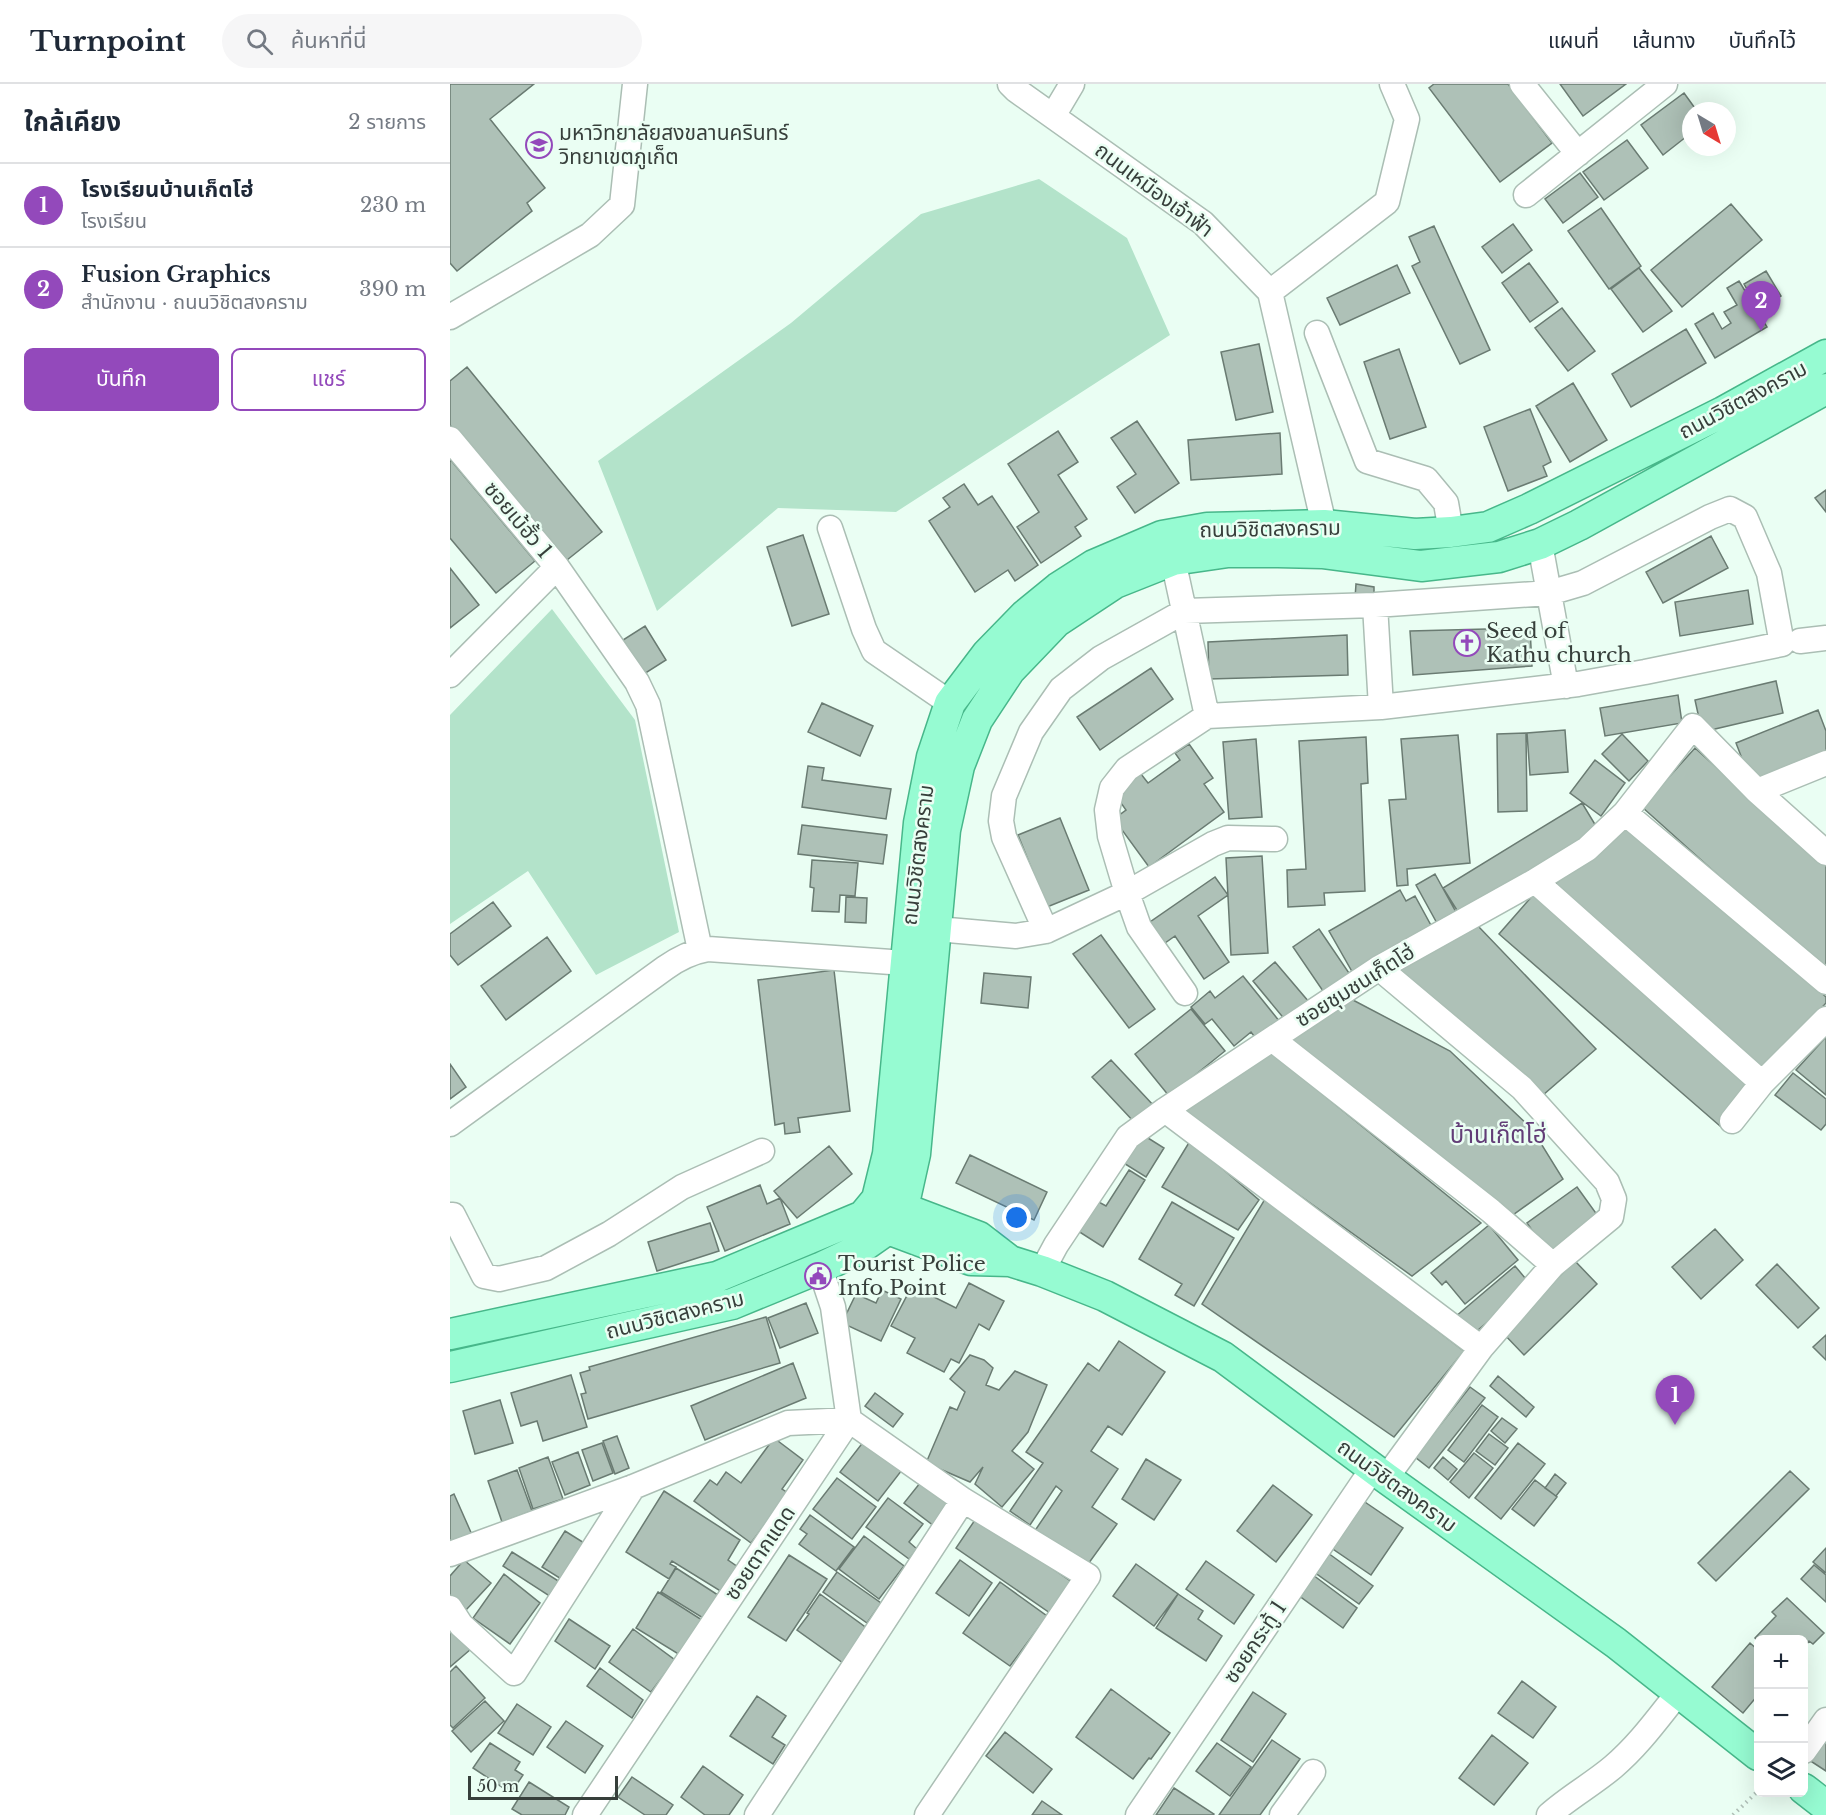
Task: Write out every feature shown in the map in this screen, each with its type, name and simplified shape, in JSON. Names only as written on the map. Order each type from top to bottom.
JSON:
[{"type":"main road","name":"ถนนวิชิตสงคราม","points":[[450,1367],[732,1304],[858,1250],[883,1213],[915,1154],[945,830],[959,766],[976,720],[1010,670],[1056,622],[1115,583],[1173,560],[1323,539],[1451,532],[1488,527],[1529,509],[1722,412],[1826,355]]},
{"type":"main road","name":"ถนนวิชิตสงคราม","points":[[883,1213],[919,823],[932,757],[950,703],[987,654],[1024,615],[1058,588],[1094,565],[1162,536],[1207,528],[1323,539],[1420,566],[1499,557],[1540,544],[1631,498],[1826,389]]},
{"type":"main road","name":"ถนนวิชิตสงคราม","points":[[450,1334],[717,1277],[883,1213],[979,1237],[1010,1261],[1105,1296],[1223,1357],[1616,1643],[1754,1752]]},
{"type":"main road","points":[[1808,1793],[1826,1806]]},
{"type":"street","points":[[450,317],[590,235],[622,205],[635,84]]},
{"type":"street","name":"ถนนเหมืองเจ้าฟ้า","points":[[1010,84],[1203,223],[1270,292]]},
{"type":"street","points":[[1053,117],[1072,84]]},
{"type":"street","points":[[1323,539],[1270,292],[1388,202],[1407,119],[1392,84]]},
{"type":"street","points":[[1522,84],[1578,154]]},
{"type":"street","points":[[1526,195],[1665,84]]},
{"type":"street","points":[[1317,333],[1367,461],[1426,479],[1446,503],[1451,532]]},
{"type":"street","name":"ซอยเบ้ฮั้ว 1","points":[[450,439],[557,567],[450,675]]},
{"type":"street","points":[[1046,931],[1005,837],[1002,821],[1004,796],[1031,732],[1061,689],[1101,658],[1185,610],[1376,605],[1549,593],[1583,583],[1710,517],[1730,509],[1745,517],[1769,573],[1782,644],[1566,686],[1382,707],[1207,716],[1127,769],[1112,788],[1107,810],[1110,836],[1139,927],[1185,993]]},
{"type":"street","points":[[830,528],[864,629],[874,651],[950,703]]},
{"type":"street","points":[[1540,544],[1566,686]]},
{"type":"street","points":[[1173,560],[1207,716]]},
{"type":"street","points":[[557,567],[637,682],[648,705],[700,950]]},
{"type":"street","points":[[1376,605],[1382,707]]},
{"type":"street","points":[[1800,641],[1826,638]]},
{"type":"street","name":"ซอยชุมชนเก็ตโฮ่","points":[[1042,1271],[1056,1245],[1128,1137],[1379,968],[1535,881],[1587,849],[1625,813],[1693,726],[1757,791]]},
{"type":"street","points":[[1826,763],[1757,791],[1826,853]]},
{"type":"street","points":[[1625,813],[1826,982]]},
{"type":"street","points":[[937,929],[1016,936],[1046,931],[1127,893],[1213,844],[1228,838],[1275,839]]},
{"type":"street","points":[[1535,881],[1762,1083]]},
{"type":"street","points":[[450,1124],[665,968],[700,950],[905,963]]},
{"type":"street","name":"ซอยกระทู้ 1","points":[[1137,1815],[1380,1473],[1481,1348],[1553,1265],[1611,1216],[1614,1199],[1607,1182],[1522,1088],[1379,968]]},
{"type":"street","points":[[1732,1121],[1762,1083],[1826,1019]]},
{"type":"street","points":[[1272,1040],[1482,1204],[1553,1265]]},
{"type":"street","points":[[1165,1110],[1481,1348]]},
{"type":"street","points":[[450,1215],[453,1215],[484,1276],[498,1279],[546,1268],[609,1234],[681,1186],[762,1151]]},
{"type":"street","points":[[820,1268],[833,1307],[849,1420]]},
{"type":"street","points":[[450,1554],[633,1487],[788,1423],[849,1420],[963,1500],[1088,1576],[927,1815]]},
{"type":"street","name":"ซอยตากแดด","points":[[585,1815],[849,1420]]},
{"type":"street","points":[[450,1608],[461,1625],[513,1673],[633,1487]]},
{"type":"street","points":[[757,1815],[963,1500]]},
{"type":"street","points":[[1549,1815],[1616,1765],[1644,1737],[1679,1692]]},
{"type":"street","points":[[1808,1744],[1826,1720]]},
{"type":"street","points":[[1282,1815],[1312,1772]]},
{"type":"path","points":[[1733,1815],[1754,1795]]},
{"type":"green space","points":[[1039,179],[1127,238],[1170,335],[896,512],[778,508],[657,611],[598,461],[791,323],[921,214]]},
{"type":"green space","points":[[552,609],[635,720],[679,932],[596,975],[528,871],[450,924],[450,715]]},
{"type":"building","points":[[450,84],[534,84],[490,119],[545,188],[527,203],[532,211],[457,271],[450,263]]},
{"type":"building","points":[[1434,84],[1508,84],[1552,143],[1500,182],[1429,88]]},
{"type":"building","points":[[1560,84],[1626,84],[1583,116]]},
{"type":"building","points":[[1684,93],[1690,102],[1682,102],[1682,140],[1663,155],[1641,125]]},
{"type":"building","points":[[1627,140],[1648,168],[1604,200],[1583,172]]},
{"type":"building","points":[[1580,173],[1598,197],[1563,223],[1545,199]]},
{"type":"building","points":[[1731,204],[1762,240],[1682,307],[1651,270]]},
{"type":"building","points":[[1601,208],[1641,266],[1609,289],[1568,231]]},
{"type":"building","points":[[1513,224],[1532,250],[1502,273],[1482,247]]},
{"type":"building","points":[[1434,226],[1490,350],[1460,364],[1412,266],[1420,262],[1409,237]]},
{"type":"building","points":[[1529,263],[1558,302],[1530,322],[1502,283]]},
{"type":"building","points":[[1397,265],[1410,293],[1340,325],[1327,298]]},
{"type":"building","points":[[1639,268],[1672,311],[1643,332],[1611,289]]},
{"type":"building","points":[[1766,271],[1781,296],[1759,310],[1744,284]]},
{"type":"building","points":[[1739,281],[1767,327],[1715,358],[1695,324],[1713,313],[1722,329],[1731,323],[1724,312],[1737,305],[1727,288]]},
{"type":"building","points":[[1562,308],[1595,351],[1568,371],[1535,328]]},
{"type":"building","points":[[1686,329],[1706,363],[1631,407],[1612,374]]},
{"type":"building","points":[[1259,344],[1273,412],[1236,420],[1221,352]]},
{"type":"building","points":[[1399,349],[1426,427],[1390,439],[1364,362]]},
{"type":"building","points":[[467,367],[602,532],[562,564],[450,425],[450,381]]},
{"type":"building","points":[[1573,383],[1607,440],[1570,462],[1536,406]]},
{"type":"building","points":[[1530,409],[1551,462],[1543,466],[1547,476],[1508,491],[1484,427]]},
{"type":"building","points":[[1137,421],[1179,483],[1135,513],[1117,487],[1136,474],[1111,438]]},
{"type":"building","points":[[1058,431],[1078,462],[1058,475],[1087,519],[1075,527],[1081,536],[1041,563],[1017,527],[1039,512],[1008,464]]},
{"type":"building","points":[[1280,433],[1282,474],[1191,480],[1188,440]]},
{"type":"building","points":[[450,459],[535,561],[496,593],[450,538]]},
{"type":"building","points":[[964,484],[978,505],[992,496],[1038,565],[1015,581],[1008,570],[975,592],[929,521],[950,507],[943,498]]},
{"type":"building","points":[[1826,490],[1826,512],[1815,498]]},
{"type":"building","points":[[803,535],[829,614],[792,626],[767,547]]},
{"type":"building","points":[[1711,536],[1728,568],[1663,603],[1646,572]]},
{"type":"building","points":[[450,568],[479,605],[450,628]]},
{"type":"building","points":[[1356,584],[1374,587],[1374,599],[1355,598]]},
{"type":"building","points":[[1748,590],[1753,624],[1680,636],[1675,602]]},
{"type":"building","points":[[645,626],[666,660],[644,674],[623,640]]},
{"type":"building","points":[[1530,628],[1532,666],[1413,675],[1410,631]]},
{"type":"building","points":[[1347,635],[1348,675],[1209,679],[1208,642]]},
{"type":"building","points":[[1151,668],[1173,699],[1100,750],[1077,717]]},
{"type":"building","points":[[1776,681],[1783,713],[1702,732],[1695,700]]},
{"type":"building","points":[[1678,695],[1682,723],[1605,736],[1600,708]]},
{"type":"building","points":[[822,703],[873,726],[860,756],[808,732]]},
{"type":"building","points":[[1818,710],[1826,731],[1826,752],[1751,782],[1736,743]]},
{"type":"building","points":[[1565,730],[1568,772],[1530,775],[1527,733]]},
{"type":"building","points":[[1526,733],[1527,811],[1498,812],[1497,734]]},
{"type":"building","points":[[1622,734],[1648,761],[1629,781],[1602,754]]},
{"type":"building","points":[[1458,735],[1470,863],[1407,869],[1408,885],[1397,886],[1389,800],[1406,799],[1401,739]]},
{"type":"building","points":[[1366,737],[1368,783],[1361,784],[1365,891],[1324,893],[1325,905],[1288,907],[1287,870],[1306,869],[1299,741]]},
{"type":"building","points":[[1256,739],[1262,817],[1229,819],[1223,742]]},
{"type":"building","points":[[1189,744],[1213,778],[1204,784],[1224,812],[1149,867],[1114,819],[1126,810],[1114,793],[1141,774],[1148,783],[1180,760],[1175,753]]},
{"type":"building","points":[[1695,748],[1826,866],[1826,972],[1642,807]]},
{"type":"building","points":[[1595,760],[1625,783],[1601,816],[1570,793]]},
{"type":"building","points":[[808,766],[824,768],[822,780],[891,789],[886,819],[802,807]]},
{"type":"building","points":[[1582,803],[1599,831],[1460,915],[1443,888]]},
{"type":"building","points":[[1060,818],[1089,890],[1047,907],[1018,835]]},
{"type":"building","points":[[1624,822],[1826,997],[1826,1003],[1762,1072],[1553,886]]},
{"type":"building","points":[[802,825],[887,835],[883,864],[798,854]]},
{"type":"building","points":[[1262,856],[1268,953],[1231,955],[1226,858]]},
{"type":"building","points":[[812,860],[858,863],[855,896],[840,895],[839,912],[812,911],[814,888],[810,887]]},
{"type":"building","points":[[1435,874],[1457,914],[1438,925],[1416,885]]},
{"type":"building","points":[[1215,877],[1228,895],[1198,916],[1229,962],[1204,979],[1175,936],[1165,943],[1150,922]]},
{"type":"building","points":[[1400,890],[1406,901],[1415,896],[1433,929],[1354,975],[1329,931]]},
{"type":"building","points":[[1534,894],[1755,1085],[1720,1126],[1499,934]]},
{"type":"building","points":[[846,897],[867,898],[866,923],[845,922]]},
{"type":"building","points":[[493,902],[511,926],[458,965],[450,955],[450,934]]},
{"type":"building","points":[[1478,926],[1596,1049],[1543,1095],[1398,969]]},
{"type":"building","points":[[1319,929],[1351,976],[1325,994],[1293,947]]},
{"type":"building","points":[[1101,935],[1155,1009],[1129,1028],[1073,954]]},
{"type":"building","points":[[547,937],[571,971],[506,1020],[481,986]]},
{"type":"building","points":[[1275,962],[1309,1002],[1286,1021],[1253,981]]},
{"type":"building","points":[[834,970],[850,1111],[798,1118],[800,1132],[785,1134],[784,1123],[775,1125],[758,980]]},
{"type":"building","points":[[984,973],[1031,977],[1028,1008],[981,1003]]},
{"type":"building","points":[[1243,976],[1280,1022],[1257,1040],[1251,1032],[1234,1046],[1212,1019],[1205,1024],[1191,1007],[1210,991],[1215,998]]},
{"type":"building","points":[[1351,999],[1450,1051],[1532,1129],[1563,1179],[1510,1217],[1287,1043]]},
{"type":"building","points":[[1191,1009],[1225,1051],[1169,1096],[1135,1054]]},
{"type":"building","points":[[1826,1037],[1826,1095],[1796,1070]]},
{"type":"building","points":[[1272,1053],[1481,1223],[1412,1276],[1183,1112]]},
{"type":"building","points":[[1111,1060],[1154,1106],[1135,1123],[1092,1077]]},
{"type":"building","points":[[450,1064],[466,1087],[450,1099]]},
{"type":"building","points":[[1793,1073],[1826,1099],[1826,1124],[1821,1130],[1775,1095]]},
{"type":"building","points":[[1140,1133],[1164,1148],[1146,1177],[1122,1162]]},
{"type":"building","points":[[1190,1141],[1259,1200],[1238,1230],[1162,1187]]},
{"type":"building","points":[[829,1146],[852,1174],[797,1218],[774,1191]]},
{"type":"building","points":[[970,1155],[1047,1192],[1034,1220],[956,1183]]},
{"type":"building","points":[[1129,1170],[1145,1180],[1103,1247],[1078,1231],[1097,1201],[1106,1206]]},
{"type":"building","points":[[760,1185],[767,1204],[780,1198],[790,1224],[725,1251],[707,1207]]},
{"type":"building","points":[[1577,1187],[1598,1216],[1548,1253],[1527,1223]]},
{"type":"building","points":[[1265,1199],[1464,1351],[1394,1437],[1202,1304]]},
{"type":"building","points":[[1172,1202],[1234,1238],[1194,1306],[1175,1295],[1182,1284],[1139,1259]]},
{"type":"building","points":[[710,1223],[719,1251],[657,1271],[648,1242]]},
{"type":"building","points":[[1489,1225],[1518,1260],[1465,1304],[1446,1281],[1442,1285],[1431,1273]]},
{"type":"building","points":[[1715,1229],[1743,1260],[1701,1299],[1672,1267]]},
{"type":"building","points":[[1575,1261],[1597,1284],[1524,1355],[1502,1332]]},
{"type":"building","points":[[1777,1264],[1819,1308],[1798,1328],[1756,1285]]},
{"type":"building","points":[[1515,1266],[1531,1285],[1471,1336],[1455,1317]]},
{"type":"building","points":[[969,1283],[1004,1301],[989,1330],[979,1324],[959,1363],[951,1359],[944,1372],[907,1353],[915,1338],[891,1326],[912,1286],[956,1308]]},
{"type":"building","points":[[882,1290],[901,1299],[881,1341],[842,1323],[856,1294],[876,1303]]},
{"type":"building","points":[[806,1303],[818,1333],[780,1348],[768,1318]]},
{"type":"building","points":[[766,1317],[780,1363],[588,1419],[581,1394],[586,1393],[580,1373],[590,1370],[589,1367]]},
{"type":"building","points":[[1826,1335],[1826,1360],[1813,1347]]},
{"type":"building","points":[[1119,1341],[1165,1372],[1122,1435],[1108,1426],[1091,1451],[1118,1469],[1092,1507],[1117,1524],[1086,1567],[1034,1532],[1062,1491],[1056,1486],[1030,1525],[1010,1511],[1043,1463],[1026,1452],[1088,1363],[1099,1371]]},
{"type":"building","points":[[970,1355],[984,1360],[993,1368],[986,1385],[999,1390],[1015,1371],[1047,1385],[1028,1432],[1012,1451],[1034,1469],[1002,1507],[975,1484],[983,1467],[970,1482],[926,1463],[950,1407],[957,1410],[965,1392],[950,1379]]},
{"type":"building","points":[[793,1363],[806,1398],[705,1440],[691,1406]]},
{"type":"building","points":[[571,1375],[587,1427],[543,1441],[537,1421],[521,1426],[511,1393]]},
{"type":"building","points":[[1498,1376],[1534,1407],[1526,1417],[1490,1386]]},
{"type":"building","points":[[1470,1387],[1485,1398],[1429,1468],[1415,1457]]},
{"type":"building","points":[[875,1393],[903,1414],[893,1427],[865,1406]]},
{"type":"building","points":[[500,1400],[513,1443],[475,1454],[463,1411]]},
{"type":"building","points":[[1482,1405],[1498,1417],[1464,1462],[1448,1450]]},
{"type":"building","points":[[1502,1418],[1517,1429],[1505,1443],[1491,1431]]},
{"type":"building","points":[[1489,1434],[1508,1448],[1495,1465],[1476,1451]]},
{"type":"building","points":[[617,1436],[629,1468],[615,1474],[603,1441]]},
{"type":"building","points":[[774,1438],[803,1460],[782,1489],[788,1493],[751,1543],[694,1501],[710,1480],[717,1485],[726,1472],[741,1483]]},
{"type":"building","points":[[864,1441],[902,1470],[878,1501],[840,1472]]},
{"type":"building","points":[[602,1443],[613,1473],[593,1481],[582,1450]]},
{"type":"building","points":[[1518,1443],[1545,1464],[1501,1519],[1475,1498]]},
{"type":"building","points":[[578,1452],[590,1485],[565,1495],[552,1462]]},
{"type":"building","points":[[1474,1453],[1493,1468],[1469,1498],[1450,1482]]},
{"type":"building","points":[[548,1457],[563,1499],[533,1509],[519,1468]]},
{"type":"building","points":[[1443,1457],[1457,1469],[1448,1480],[1434,1468]]},
{"type":"building","points":[[1146,1459],[1181,1480],[1154,1520],[1122,1499]]},
{"type":"building","points":[[517,1470],[532,1511],[502,1522],[488,1481]]},
{"type":"building","points":[[1790,1471],[1809,1489],[1716,1581],[1698,1563]]},
{"type":"building","points":[[1555,1474],[1566,1483],[1556,1496],[1545,1488]]},
{"type":"building","points":[[837,1478],[876,1507],[852,1539],[813,1509]]},
{"type":"building","points":[[1535,1480],[1557,1497],[1534,1526],[1512,1509]]},
{"type":"building","points":[[920,1483],[950,1505],[934,1526],[904,1503]]},
{"type":"building","points":[[1273,1485],[1312,1515],[1276,1562],[1237,1531]]},
{"type":"building","points":[[664,1491],[740,1540],[728,1560],[738,1567],[722,1592],[672,1561],[670,1564],[676,1567],[669,1579],[626,1552]]},
{"type":"building","points":[[454,1494],[473,1537],[450,1547],[450,1496]]},
{"type":"building","points":[[888,1498],[923,1524],[909,1542],[917,1549],[909,1559],[866,1527]]},
{"type":"building","points":[[1359,1498],[1403,1528],[1371,1575],[1327,1545]]},
{"type":"building","points":[[810,1515],[854,1547],[836,1571],[799,1544],[807,1534],[800,1529]]},
{"type":"building","points":[[977,1517],[1072,1582],[1050,1613],[956,1548]]},
{"type":"building","points":[[565,1531],[589,1546],[566,1582],[542,1567]]},
{"type":"building","points":[[864,1536],[904,1566],[879,1599],[839,1569]]},
{"type":"building","points":[[1826,1548],[1826,1573],[1813,1562]]},
{"type":"building","points":[[512,1552],[560,1582],[551,1597],[503,1566]]},
{"type":"building","points":[[1328,1553],[1373,1586],[1359,1604],[1314,1572]]},
{"type":"building","points":[[789,1555],[827,1579],[786,1641],[748,1617]]},
{"type":"building","points":[[464,1560],[491,1583],[466,1610],[450,1596],[450,1576]]},
{"type":"building","points":[[960,1560],[992,1583],[969,1616],[936,1593]]},
{"type":"building","points":[[1206,1561],[1254,1595],[1234,1624],[1186,1589]]},
{"type":"building","points":[[1136,1564],[1178,1594],[1154,1626],[1113,1596]]},
{"type":"building","points":[[1814,1565],[1826,1575],[1826,1602],[1801,1579]]},
{"type":"building","points":[[676,1568],[718,1595],[703,1618],[661,1592]]},
{"type":"building","points":[[837,1572],[881,1603],[867,1623],[823,1592]]},
{"type":"building","points":[[504,1574],[540,1603],[510,1644],[473,1618]]},
{"type":"building","points":[[1313,1575],[1357,1608],[1343,1628],[1298,1595]]},
{"type":"building","points":[[1000,1582],[1047,1616],[1010,1666],[963,1633]]},
{"type":"building","points":[[658,1592],[702,1620],[680,1655],[636,1628]]},
{"type":"building","points":[[820,1594],[868,1629],[843,1663],[797,1630]]},
{"type":"building","points":[[1178,1594],[1203,1611],[1198,1619],[1222,1636],[1206,1661],[1156,1628]]},
{"type":"building","points":[[1787,1598],[1824,1633],[1813,1644],[1808,1642],[1808,1635],[1758,1635],[1776,1616],[1772,1612]]},
{"type":"building","points":[[569,1619],[610,1646],[595,1669],[555,1641]]},
{"type":"building","points":[[450,1624],[471,1649],[450,1667]]},
{"type":"building","points":[[633,1629],[675,1660],[651,1692],[609,1662]]},
{"type":"building","points":[[1750,1643],[1754,1646],[1754,1700],[1743,1713],[1712,1687]]},
{"type":"building","points":[[456,1666],[485,1698],[453,1728],[450,1725],[450,1672]]},
{"type":"building","points":[[600,1668],[643,1700],[632,1718],[587,1686]]},
{"type":"building","points":[[1522,1681],[1556,1707],[1533,1738],[1498,1713]]},
{"type":"building","points":[[1111,1689],[1170,1733],[1133,1779],[1076,1737]]},
{"type":"building","points":[[1253,1692],[1286,1714],[1253,1762],[1221,1740]]},
{"type":"building","points":[[757,1696],[786,1716],[772,1737],[785,1745],[773,1764],[730,1736]]},
{"type":"building","points":[[485,1701],[504,1721],[471,1752],[452,1731]]},
{"type":"building","points":[[517,1704],[551,1727],[533,1755],[498,1733]]},
{"type":"building","points":[[566,1721],[603,1746],[585,1773],[547,1747]]},
{"type":"building","points":[[1005,1732],[1052,1769],[1033,1793],[986,1756]]},
{"type":"building","points":[[1492,1735],[1528,1763],[1494,1805],[1459,1778]]},
{"type":"building","points":[[1826,1735],[1826,1771],[1809,1760]]},
{"type":"building","points":[[1272,1740],[1300,1759],[1260,1815],[1219,1815]]},
{"type":"building","points":[[490,1743],[520,1762],[515,1770],[523,1775],[511,1793],[473,1768]]},
{"type":"building","points":[[1217,1743],[1251,1767],[1230,1796],[1196,1771]]},
{"type":"building","points":[[703,1766],[743,1795],[729,1815],[705,1815],[681,1797]]},
{"type":"building","points":[[632,1777],[673,1805],[666,1815],[645,1815],[618,1797]]},
{"type":"building","points":[[529,1782],[569,1807],[565,1815],[522,1815],[512,1809]]},
{"type":"building","points":[[1174,1788],[1214,1814],[1156,1815]]},
{"type":"building","points":[[1042,1801],[1062,1815],[1032,1815]]},
{"type":"place","name":"มหาวิทยาลัยสงขลานครินทร์ วิทยาเขตภูเก็ต","points":[[539,145]]},
{"type":"place","name":"Fusion Graphics","points":[[1761,331]]},
{"type":"place","name":"Seed of Kathu church","points":[[1467,643]]},
{"type":"place","name":"Tourist Police Info Point","points":[[818,1276]]},
{"type":"place","name":"โรงเรียนบ้านเก็ตโฮ่","points":[[1675,1425]]},
{"type":"district","name":"บ้านเก็ตโฮ่","points":[[1498,1135]]}]
